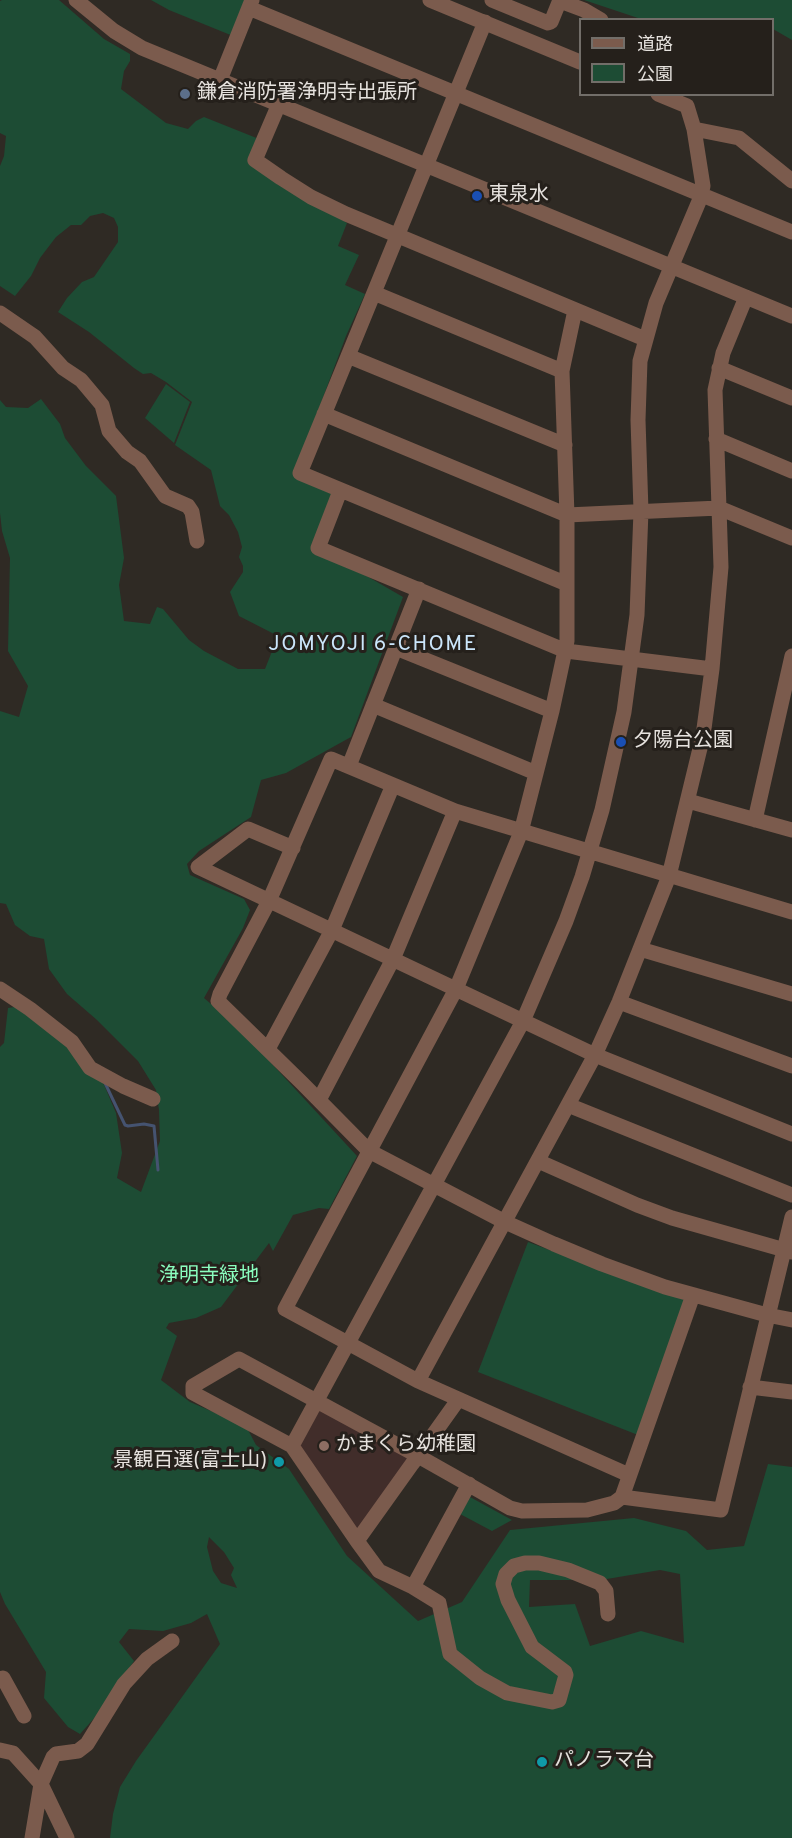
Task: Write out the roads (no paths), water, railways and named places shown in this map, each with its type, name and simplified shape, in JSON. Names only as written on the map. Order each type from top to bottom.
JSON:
[{"type":"street","points":[[76,0],[127,40],[792,316]]},
{"type":"street","points":[[430,0],[579,62]]},
{"type":"street","points":[[492,0],[548,23],[551,22],[560,1],[598,18]]},
{"type":"street","points":[[220,80],[250,4],[456,93],[792,232]]},
{"type":"street","points":[[485,22],[300,473],[567,584]]},
{"type":"street","points":[[292,1446],[523,1021],[566,921],[589,852],[614,761],[637,615],[641,511],[638,388],[640,361],[656,303],[703,186],[687,106],[663,96]]},
{"type":"street","points":[[279,104],[255,160],[310,197],[645,339]]},
{"type":"street","points":[[693,129],[739,138],[792,181]]},
{"type":"street","points":[[374,293],[562,371]]},
{"type":"street","points":[[418,1382],[595,1054],[619,1002],[669,876],[703,736],[712,669],[721,567],[716,390],[719,368],[746,297]]},
{"type":"street","points":[[575,310],[562,371],[567,515],[566,651],[521,832],[456,989],[285,1309],[418,1382],[629,1476]]},
{"type":"street","points":[[0,313],[35,337],[63,368],[81,380],[102,405],[109,431],[127,452],[140,461],[165,496],[188,506],[192,512],[197,541]]},
{"type":"street","points":[[348,356],[565,446]]},
{"type":"street","points":[[719,368],[792,398]]},
{"type":"street","points":[[324,414],[567,515],[719,508],[792,538]]},
{"type":"street","points":[[716,439],[792,471]]},
{"type":"street","points":[[340,491],[318,548],[566,651],[712,669]]},
{"type":"street","points":[[349,766],[419,590]]},
{"type":"street","points":[[396,648],[552,711]]},
{"type":"street","points":[[755,820],[792,656]]},
{"type":"street","points":[[373,705],[536,772]]},
{"type":"street","points":[[792,912],[455,811],[332,759],[269,901],[218,1001],[369,1151],[505,1222],[602,1264],[693,1295],[792,1320]]},
{"type":"street","points":[[268,1049],[332,930],[393,785]]},
{"type":"street","points":[[688,801],[792,830]]},
{"type":"street","points":[[319,1100],[393,959],[455,811]]},
{"type":"street","points":[[292,848],[248,829],[198,867],[595,1054],[792,1134]]},
{"type":"street","points":[[640,949],[792,994]]},
{"type":"street","points":[[0,989],[72,1042],[90,1068],[153,1099]]},
{"type":"street","points":[[619,1002],[792,1066]]},
{"type":"street","points":[[568,1105],[792,1195]]},
{"type":"street","points":[[538,1161],[672,1218],[788,1252]]},
{"type":"street","points":[[622,1497],[721,1510],[767,1315],[788,1252],[792,1216]]},
{"type":"street","points":[[608,1614],[606,1591],[600,1583],[568,1570],[539,1563],[514,1566],[506,1574],[503,1584],[508,1600],[532,1647],[566,1675],[559,1700],[552,1702],[507,1693],[480,1678],[450,1654],[439,1603],[379,1571],[292,1446],[193,1393],[193,1386],[239,1359],[510,1508],[522,1511],[587,1510],[614,1503],[622,1497],[693,1295]]},
{"type":"street","points":[[750,1387],[792,1392]]},
{"type":"street","points":[[357,1541],[458,1400]]},
{"type":"street","points":[[412,1587],[469,1484]]},
{"type":"street","points":[[32,1838],[41,1784],[53,1756],[78,1751],[87,1744],[124,1684],[147,1659],[172,1641]]},
{"type":"street","points":[[0,1680],[3,1678],[24,1716]]},
{"type":"street","points":[[0,1750],[13,1753],[41,1784],[67,1838]]},
{"type":"waterway","points":[[105,1083],[125,1125],[154,1126],[158,1170]]},
{"type":"place","name":"鎌倉消防署浄明寺出張所","points":[[185,94]]},
{"type":"place","name":"東泉水","points":[[477,196]]},
{"type":"place","name":"夕陽台公園","points":[[621,742]]},
{"type":"place","name":"かまくら幼稚園","points":[[324,1446]]},
{"type":"place","name":"景観百選(富士山)","points":[[279,1462]]},
{"type":"place","name":"パノラマ台","points":[[542,1762]]},
{"type":"district","name":"JOMYOJI 6-CHOME","points":[[373,646]]},
{"type":"park label","name":"浄明寺緑地","points":[[209,1277]]}]
